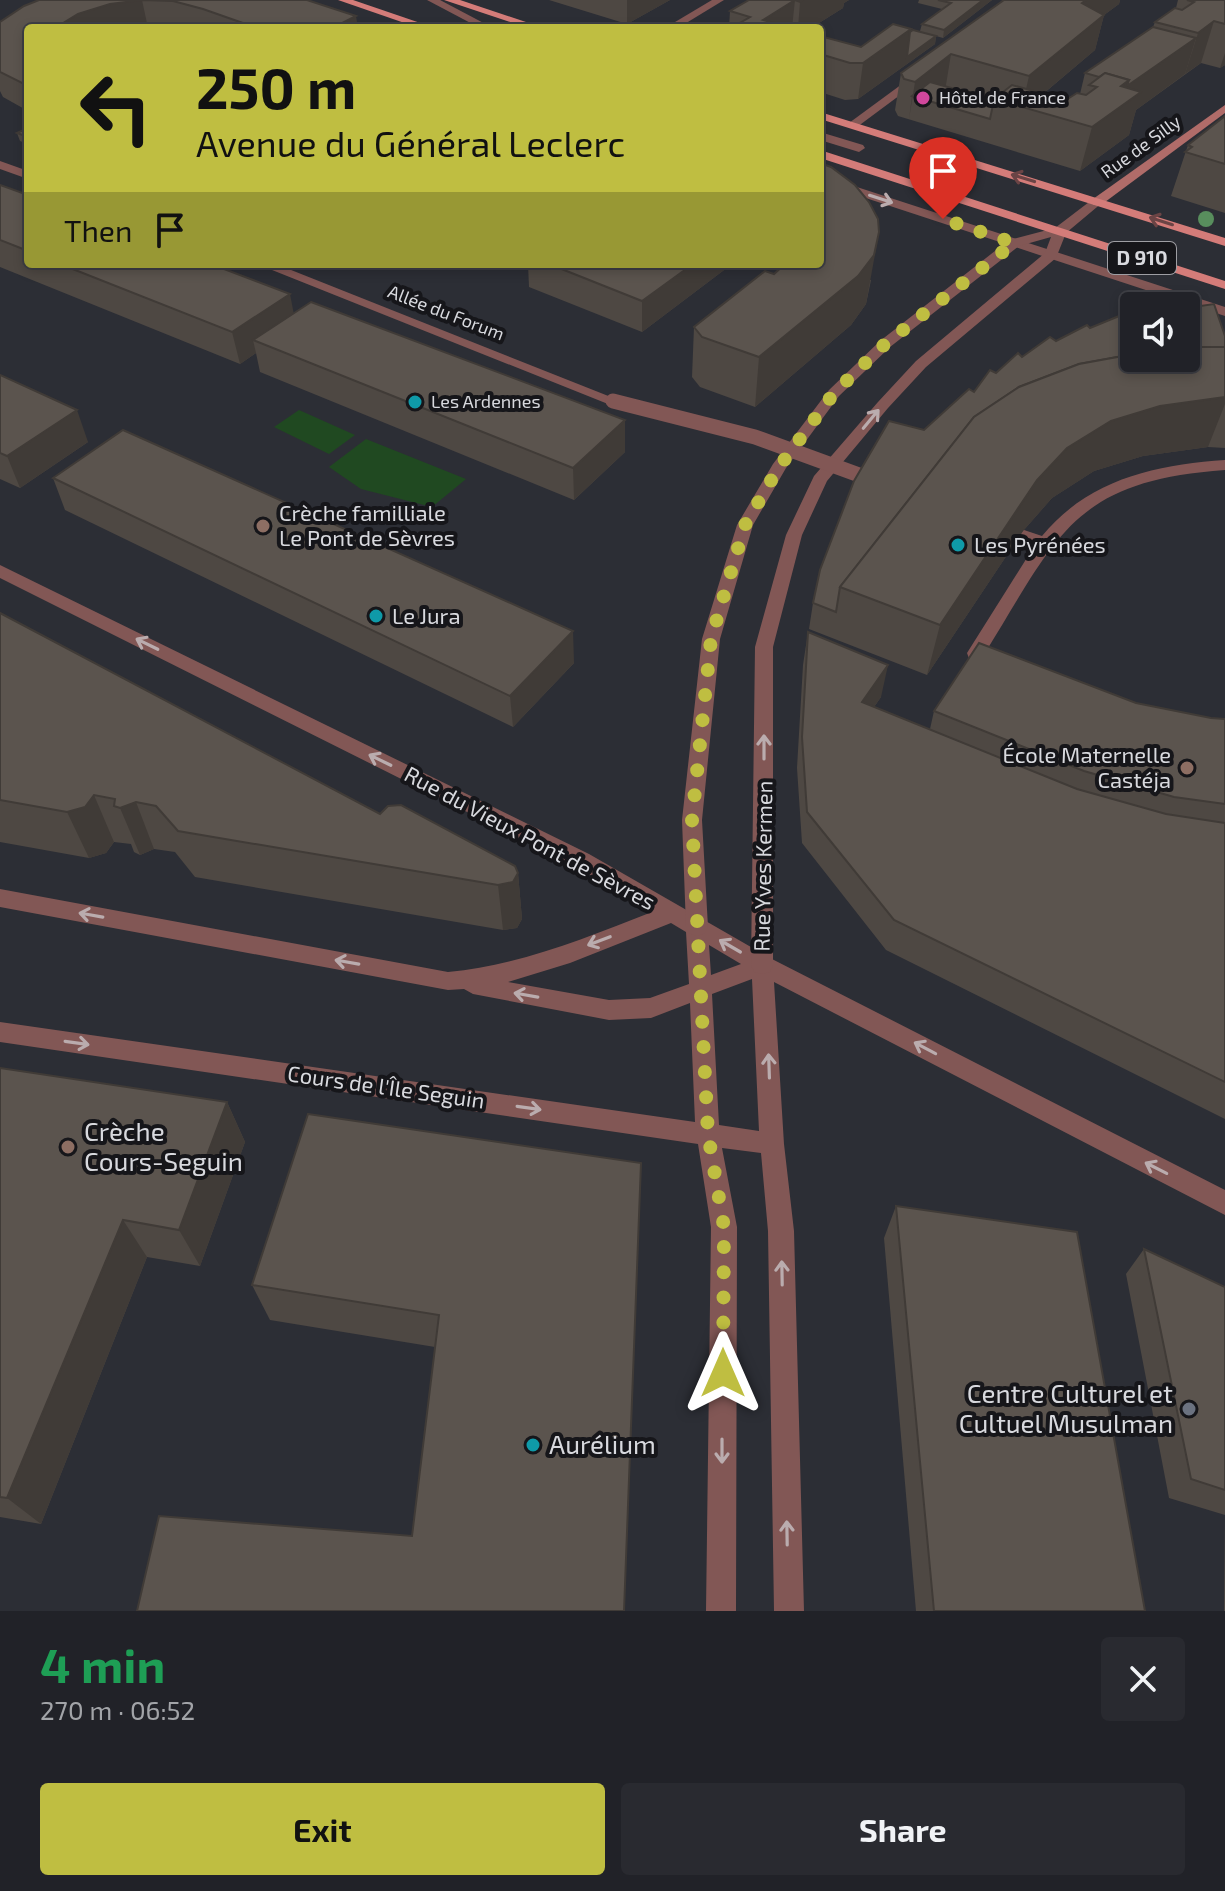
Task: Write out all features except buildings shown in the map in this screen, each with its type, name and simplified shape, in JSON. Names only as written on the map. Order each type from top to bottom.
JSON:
[{"type":"main road","points":[[343,0],[418,24]]},
{"type":"main road","points":[[449,0],[526,24]]},
{"type":"main road","name":"Rue de Silly","points":[[1097,202],[1225,108]]},
{"type":"main road","name":"D 910","points":[[824,116],[1225,242]]},
{"type":"main road","name":"D 910","points":[[824,155],[1225,285]]},
{"type":"street","points":[[279,0],[351,24]]},
{"type":"street","points":[[432,0],[480,24]]},
{"type":"street","points":[[677,24],[719,0]]},
{"type":"street","points":[[853,125],[923,74]]},
{"type":"street","points":[[824,137],[859,148]]},
{"type":"street","points":[[0,165],[24,174]]},
{"type":"street","points":[[824,180],[1225,312]]},
{"type":"street","name":"Rue de Silly","points":[[1060,231],[1097,202]]},
{"type":"street","points":[[721,1611],[724,1227],[708,1134],[692,820],[709,653],[745,525],[779,467],[834,393],[885,344],[1014,243],[1060,231]]},
{"type":"street","name":"Rue Yves Kermen","points":[[789,1611],[781,1231],[772,1144],[762,965],[764,647],[794,535],[820,479],[921,364],[1051,255],[1060,231]]},
{"type":"street","name":"Allée du Forum","points":[[274,268],[613,401],[755,437],[892,487]]},
{"type":"street","points":[[990,679],[981,673],[976,653],[1046,543],[1071,514],[1117,485],[1183,468],[1225,465]]},
{"type":"street","points":[[1021,534],[1046,543]]},
{"type":"street","name":"Rue du Vieux Pont de Sèvres","points":[[0,571],[582,860],[762,965],[1225,1203]]},
{"type":"street","points":[[0,898],[609,1010],[651,1008],[762,965]]},
{"type":"street","points":[[448,981],[483,979],[527,969],[672,913]]},
{"type":"street","name":"Cours de l'Île Seguin","points":[[0,1032],[772,1144]]},
{"type":"green space","points":[[299,410],[355,435],[329,454],[274,427]]},
{"type":"green space","points":[[366,439],[466,479],[432,507],[361,489],[329,467]]},
{"type":"place","name":"Hôtel de France","points":[[923,98]]},
{"type":"place","name":"Les Ardennes","points":[[415,402]]},
{"type":"place","name":"Crèche familliale Le Pont de Sèvres","points":[[263,526]]},
{"type":"place","name":"Les Pyrénées","points":[[958,545]]},
{"type":"place","name":"Le Jura","points":[[376,616]]},
{"type":"place","name":"École Maternelle Castéja","points":[[1187,768]]},
{"type":"place","name":"Crèche Cours-Seguin","points":[[68,1147]]},
{"type":"place","name":"Centre Culturel et Cultuel Musulman","points":[[1189,1409]]},
{"type":"place","name":"Aurélium","points":[[533,1445]]},
{"type":"route","points":[[723,1373],[724,1227],[708,1134],[692,820],[711,639],[745,525],[779,467],[834,393],[885,344],[1014,243],[943,219]]}]
